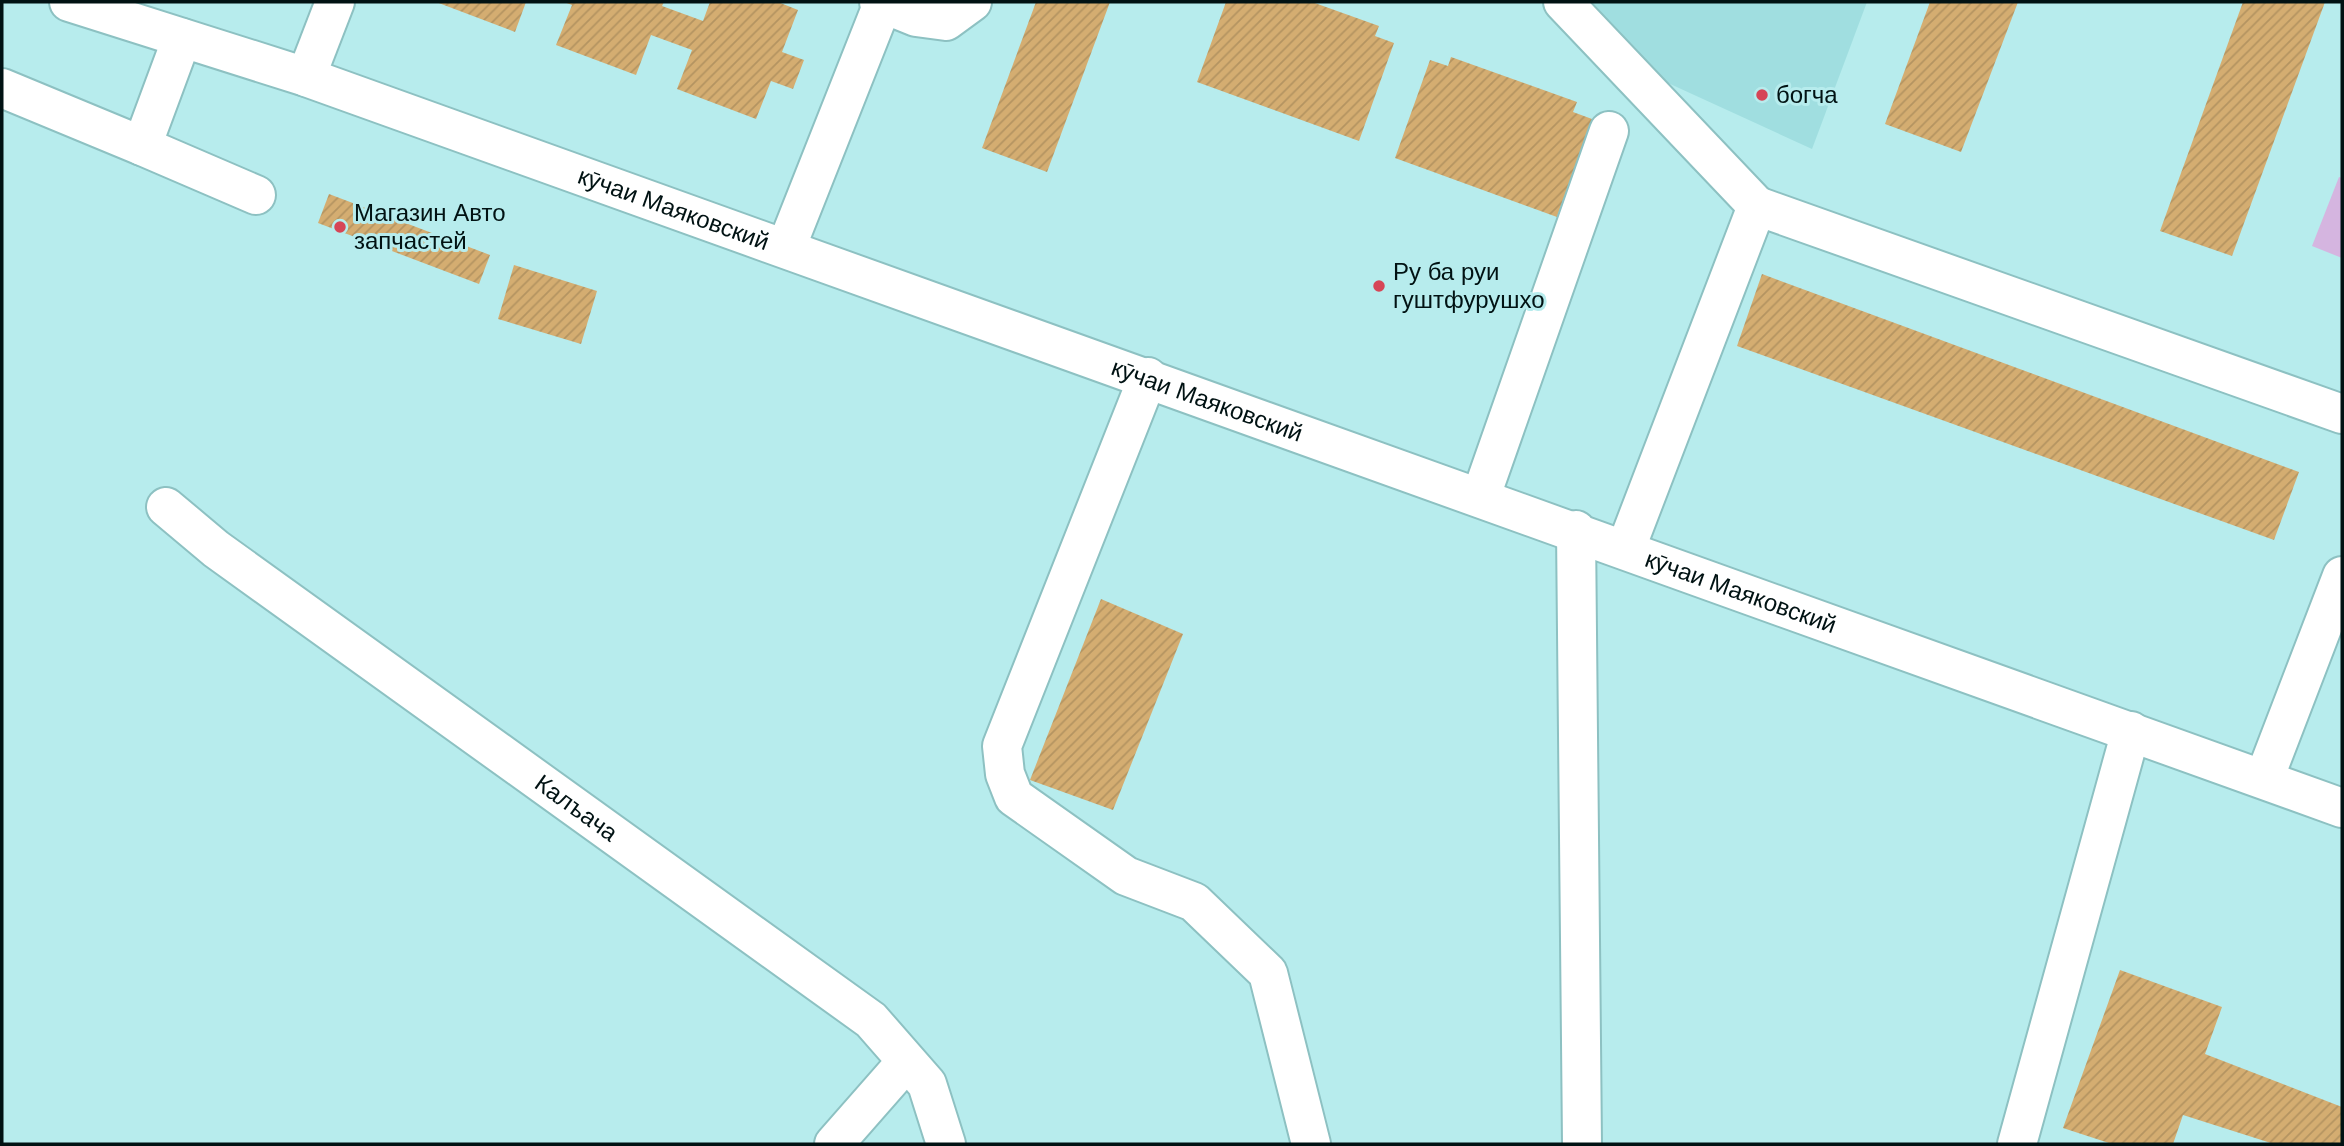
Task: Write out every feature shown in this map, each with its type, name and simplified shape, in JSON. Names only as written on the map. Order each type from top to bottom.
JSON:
[{"type":"street","name":"кӯчаи Маяковский","points":[[69,2],[306,77],[1576,530],[2342,808]]},
{"type":"street","points":[[306,77],[335,2]]},
{"type":"street","points":[[786,248],[881,3],[916,17],[946,21],[972,2]]},
{"type":"street","points":[[1563,2],[1757,206],[2342,415]]},
{"type":"street","points":[[142,146],[182,38]]},
{"type":"street","points":[[2,88],[256,195]]},
{"type":"street","points":[[1481,496],[1609,131]]},
{"type":"street","points":[[1626,548],[1757,206]]},
{"type":"street","points":[[1148,377],[1002,746],[1005,774],[1014,797],[1126,876],[1194,902],[1268,973],[1311,1144]]},
{"type":"street","name":"Калъача","points":[[166,507],[216,549],[871,1020],[927,1084],[946,1144]]},
{"type":"street","points":[[1576,530],[1582,1144]]},
{"type":"street","points":[[2264,779],[2342,576]]},
{"type":"street","points":[[2017,1144],[2131,731]]},
{"type":"street","points":[[834,1144],[906,1062]]},
{"type":"shaded area","name":"богча","points":[[1549,2],[1867,2],[1812,149],[1574,40]]},
{"type":"shaded area","points":[[2339,177],[2342,178],[2342,258],[2312,246]]},
{"type":"building","points":[[436,2],[526,2],[515,32]]},
{"type":"building","points":[[564,2],[664,2],[662,6],[703,21],[710,2],[778,2],[798,10],[782,52],[804,60],[793,89],[771,81],[756,119],[677,89],[692,50],[651,35],[636,75],[556,45],[572,5]]},
{"type":"building","points":[[1036,2],[1110,2],[1047,172],[982,148]]},
{"type":"building","points":[[1226,2],[1312,2],[1379,26],[1375,36],[1394,43],[1359,141],[1197,82]]},
{"type":"building","points":[[1930,2],[2018,2],[1961,152],[1885,124]]},
{"type":"building","points":[[2243,2],[2325,2],[2232,256],[2160,231]]},
{"type":"building","points":[[1451,57],[1577,102],[1573,112],[1592,119],[1557,217],[1395,158],[1430,60],[1448,66]]},
{"type":"building","points":[[329,194],[490,255],[479,284],[318,223]]},
{"type":"building","points":[[514,265],[597,291],[581,344],[498,319]]},
{"type":"building","points":[[1762,274],[2299,472],[2274,540],[1737,346]]},
{"type":"building","points":[[1101,599],[1183,634],[1113,810],[1030,780]]},
{"type":"building","points":[[2120,970],[2222,1007],[2205,1054],[2342,1107],[2342,1144],[2274,1144],[2183,1115],[2173,1144],[2112,1144],[2063,1128]]},
{"type":"place","name":"богча","points":[[1762,95]]},
{"type":"place","name":"Магазин Авто запчастей","points":[[340,227]]},
{"type":"place","name":"Ру ба руи гуштфурушхо","points":[[1379,286]]}]
